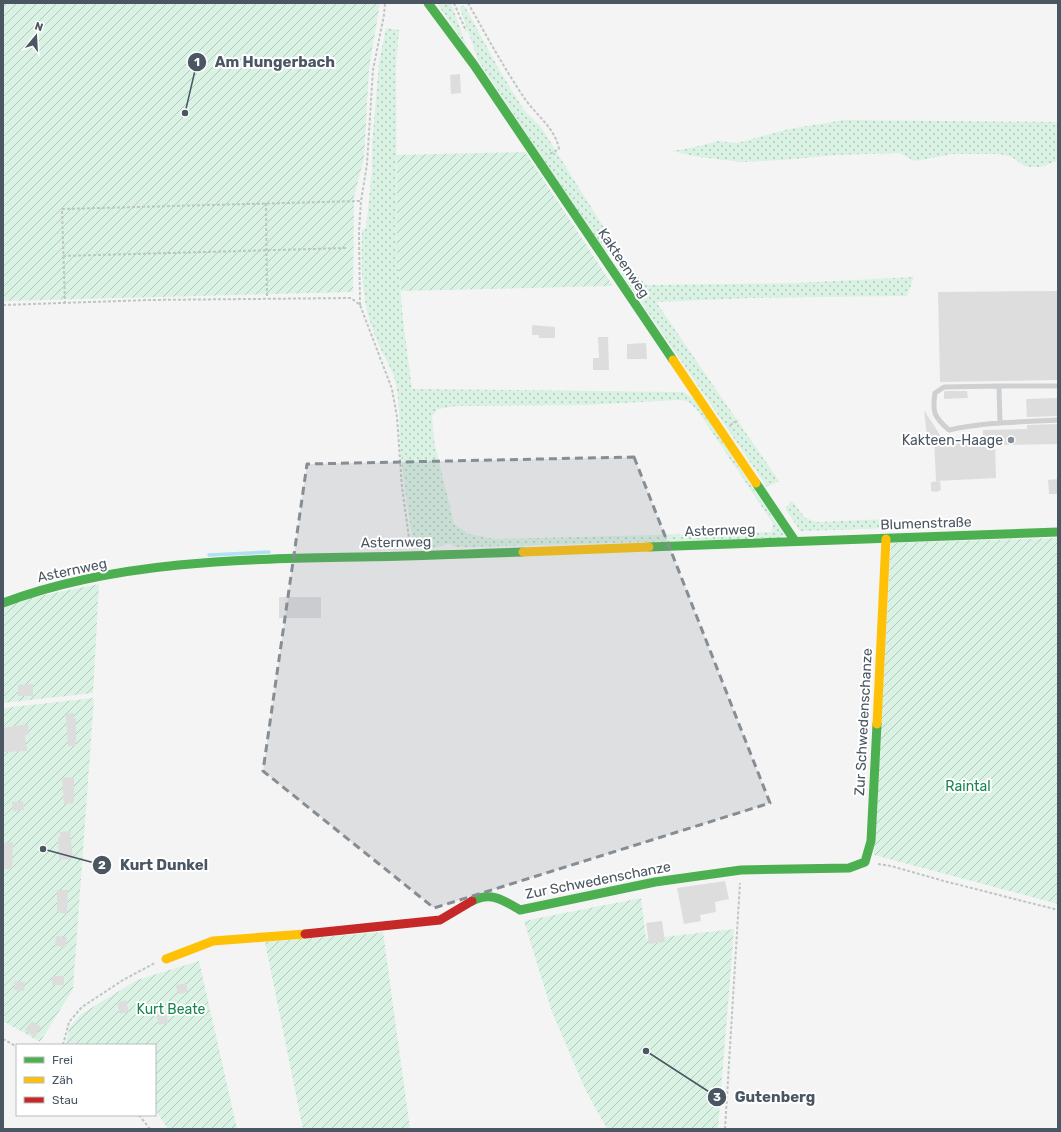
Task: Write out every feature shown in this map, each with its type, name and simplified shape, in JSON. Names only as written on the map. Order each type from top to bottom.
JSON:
[{"type":"street","name":"Kakteenweg","points":[[428,3],[474,65],[795,541]]},
{"type":"street","name":"Blumenstraße","points":[[795,541],[1058,532]]},
{"type":"street","name":"Zur Schwedenschanze","points":[[166,959],[212,941],[329,932],[440,920],[450,916],[474,900],[485,896],[497,897],[520,910],[655,882],[741,870],[849,868],[865,862],[871,841],[886,539]]},
{"type":"street","name":"Asternweg","points":[[3,603],[27,594],[100,577],[192,563],[296,558],[411,556],[795,541]]},
{"type":"lane","points":[[998,386],[1000,423]]},
{"type":"lane","points":[[1058,386],[944,387],[935,393],[933,406],[937,419],[949,430],[978,424],[1058,420]]},
{"type":"path","points":[[384,3],[384,15],[373,70],[367,164],[361,201],[359,232],[360,305],[392,389],[397,417],[402,487],[411,556]]},
{"type":"path","points":[[468,3],[506,69],[526,100],[554,133],[558,141],[559,149],[538,160]]},
{"type":"path","points":[[65,304],[62,209],[361,201]]},
{"type":"path","points":[[266,203],[267,298]]},
{"type":"path","points":[[63,256],[347,248]]},
{"type":"path","points":[[3,305],[267,298],[350,298],[360,305]]},
{"type":"path","points":[[865,862],[891,866],[1058,910]]},
{"type":"path","points":[[726,1129],[741,870]]},
{"type":"path","points":[[63,1044],[69,1022],[88,1002],[123,980],[166,959]]},
{"type":"path","points":[[3,1039],[16,1046]]},
{"type":"path","points":[[140,1116],[150,1129]]},
{"type":"highlighted area","points":[[634,457],[770,803],[434,908],[263,771],[307,464]]},
{"type":"green space","points":[[3,3],[380,3],[369,68],[364,158],[354,197],[353,292],[3,301]]},
{"type":"green space","points":[[437,3],[451,3],[467,47]]},
{"type":"green space","points":[[464,5],[500,71],[524,110],[541,127],[616,247],[605,253],[478,60],[460,8]]},
{"type":"green space","points":[[386,28],[399,30],[396,65],[397,250],[403,320],[412,389],[683,392],[694,399],[784,535],[780,538],[471,547],[455,547],[449,543],[431,548],[413,544],[402,467],[396,385],[392,372],[379,346],[372,327],[365,300],[362,273],[362,231],[366,228],[372,171],[372,145],[379,62]],"holes":[[[678,400],[688,401],[698,411],[768,516],[773,524],[772,532],[495,539],[469,534],[454,524],[434,441],[432,416],[438,409],[456,406],[586,405]]]},
{"type":"green space","points":[[844,120],[1058,122],[1058,160],[1042,167],[1031,167],[1024,166],[1012,157],[999,154],[953,154],[914,161],[900,153],[837,155],[742,162],[699,157],[672,151],[718,141],[737,143],[789,129]]},
{"type":"green space","points":[[525,152],[613,286],[401,291],[397,250],[397,155]]},
{"type":"green space","points":[[626,263],[646,285],[797,283],[914,277],[907,296],[751,298],[656,302],[779,481],[767,487],[617,267]]},
{"type":"green space","points":[[792,501],[805,518],[818,522],[886,519],[895,528],[800,531],[785,508]]},
{"type":"green space","name":"Raintal","points":[[1058,538],[1058,904],[874,855],[891,543]]},
{"type":"green space","points":[[99,584],[93,693],[3,703],[3,608],[24,599]]},
{"type":"green space","points":[[94,698],[73,989],[40,1042],[3,1021],[3,708]]},
{"type":"green space","points":[[641,898],[646,939],[734,929],[718,1129],[607,1129],[585,1089],[552,1012],[524,921]]},
{"type":"green space","points":[[383,932],[410,1129],[303,1129],[265,942]]},
{"type":"green space","name":"Kurt Beate","points":[[199,961],[237,1129],[168,1129],[156,1111],[156,1044],[66,1044],[69,1028],[80,1015],[137,980]]},
{"type":"building","points":[[460,74],[461,93],[451,94],[450,75]]},
{"type":"building","points":[[1058,291],[1058,380],[940,382],[938,292]]},
{"type":"building","points":[[532,325],[555,327],[555,338],[539,338],[539,335],[532,335]]},
{"type":"building","points":[[598,337],[608,337],[609,370],[593,370],[593,358],[599,358]]},
{"type":"building","points":[[646,343],[647,359],[627,359],[627,344]]},
{"type":"building","points":[[945,391],[967,391],[968,398],[944,399]]},
{"type":"building","points":[[1058,398],[1058,416],[1027,417],[1026,399]]},
{"type":"building","points":[[924,410],[942,438],[983,437],[983,430],[1027,429],[1027,425],[1058,424],[1058,444],[995,445],[996,478],[936,481],[934,436],[927,436]]},
{"type":"building","points":[[1058,479],[1058,494],[1049,494],[1048,480]]},
{"type":"building","points":[[940,481],[941,490],[936,492],[931,491],[931,482]]},
{"type":"building","points":[[279,597],[321,597],[321,618],[279,618]]},
{"type":"building","points":[[33,684],[33,696],[18,696],[18,685]]},
{"type":"building","points":[[74,713],[74,719],[76,718],[76,746],[68,746],[66,714]]},
{"type":"building","points":[[28,724],[29,734],[25,735],[27,751],[3,752],[3,728]]},
{"type":"building","points":[[74,777],[74,803],[64,804],[62,778]]},
{"type":"building","points":[[23,801],[24,810],[13,811],[12,802]]},
{"type":"building","points":[[70,831],[73,859],[59,860],[58,837],[60,837],[60,832]]},
{"type":"building","points":[[13,842],[12,869],[3,869],[3,843]]},
{"type":"building","points":[[725,881],[729,899],[715,902],[716,912],[700,915],[701,921],[684,924],[677,888]]},
{"type":"building","points":[[57,890],[68,890],[67,914],[57,912]]},
{"type":"building","points":[[662,921],[665,942],[649,944],[646,923]]},
{"type":"building","points":[[56,936],[67,937],[66,947],[55,946]]},
{"type":"building","points":[[52,976],[64,976],[64,985],[52,985]]},
{"type":"building","points":[[15,981],[25,982],[24,991],[14,990]]},
{"type":"building","points":[[186,983],[188,992],[178,994],[176,985]]},
{"type":"building","points":[[126,1000],[129,1012],[120,1014],[117,1002]]},
{"type":"building","points":[[166,1011],[168,1023],[159,1025],[156,1014]]},
{"type":"building","points":[[32,1021],[41,1027],[35,1037],[25,1030]]},
{"type":"waterway","points":[[209,555],[269,552]]},
{"type":"traffic: fast","points":[[428,3],[474,65],[673,360]]},
{"type":"traffic: fast","points":[[756,483],[795,541]]},
{"type":"traffic: fast","points":[[649,547],[1058,532]]},
{"type":"traffic: fast","points":[[3,603],[46,589],[89,578],[179,565],[270,559],[422,556],[523,552]]},
{"type":"traffic: fast","points":[[472,901],[485,897],[497,898],[520,910],[655,882],[741,870],[849,868],[865,862],[871,841],[877,724]]},
{"type":"traffic: slow","points":[[673,360],[756,483]]},
{"type":"traffic: slow","points":[[877,724],[886,539]]},
{"type":"traffic: slow","points":[[523,552],[649,547]]},
{"type":"traffic: slow","points":[[166,959],[213,941],[305,934]]},
{"type":"traffic: jam","points":[[305,934],[440,920],[472,901]]},
{"type":"place","name":"Am Hungerbach","points":[[185,113]]},
{"type":"place","name":"Kakteen-Haage","points":[[1011,440]]},
{"type":"place","name":"Kurt Dunkel","points":[[43,849]]},
{"type":"place","name":"Gutenberg","points":[[646,1051]]}]
